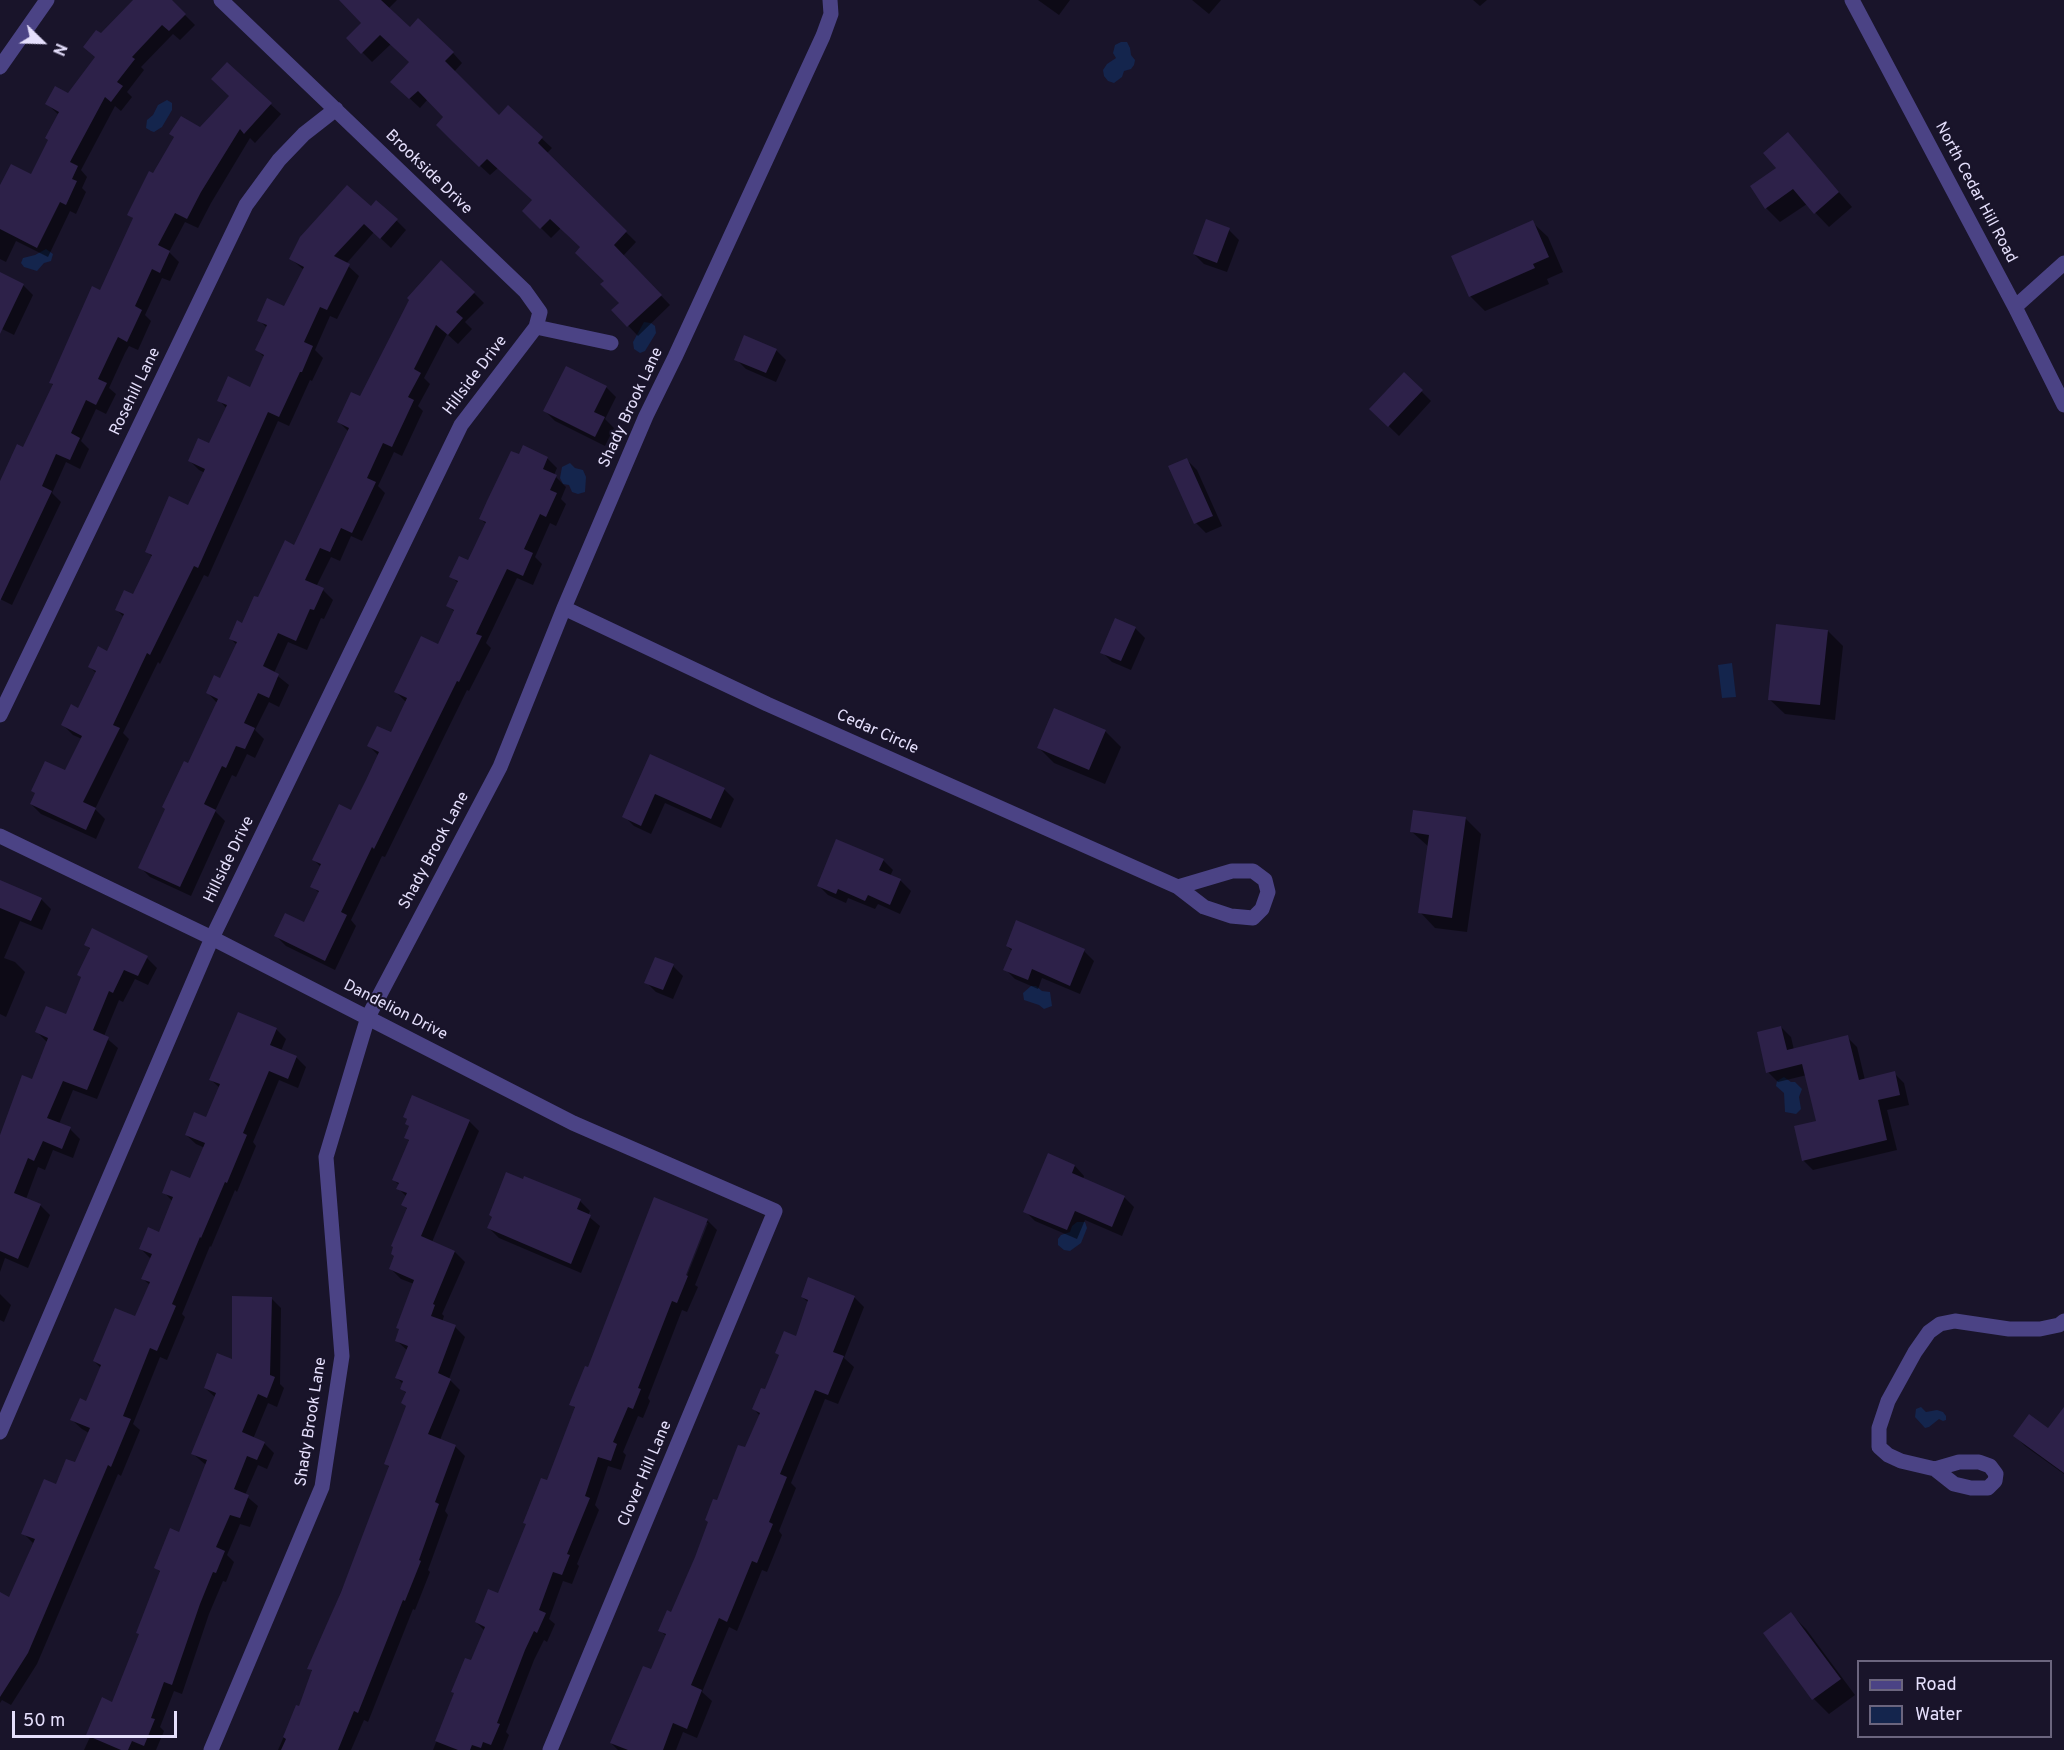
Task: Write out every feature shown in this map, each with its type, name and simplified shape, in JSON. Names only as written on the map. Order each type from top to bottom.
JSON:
[{"type":"street","points":[[0,67],[47,0]]},
{"type":"street","name":"Brookside Drive","points":[[221,0],[525,291],[540,312],[536,327]]},
{"type":"street","name":"Shady Brook Lane","points":[[211,1750],[322,1487],[342,1356],[326,1157],[368,1017],[500,767],[564,608],[646,416],[823,36],[831,14],[830,0]]},
{"type":"street","name":"North Cedar Hill Road","points":[[1852,0],[2064,405]]},
{"type":"street","name":"Rosehill Lane","points":[[0,715],[246,205],[279,160],[304,134],[336,108]]},
{"type":"street","points":[[2014,307],[2064,262]]},
{"type":"street","points":[[536,327],[611,344]]},
{"type":"street","name":"Hillside Drive","points":[[0,1432],[212,938],[461,425],[536,327]]},
{"type":"street","name":"Cedar Circle","points":[[564,608],[767,704],[1178,887],[1204,907],[1231,916],[1253,918],[1262,909],[1268,892],[1265,880],[1252,871],[1232,872],[1178,887]]},
{"type":"street","name":"Dandelion Drive","points":[[0,836],[212,938],[573,1123],[775,1211]]},
{"type":"street","name":"Clover Hill Lane","points":[[550,1750],[775,1211]]},
{"type":"street","points":[[1935,1469],[1901,1461],[1888,1455],[1879,1447],[1879,1428],[1888,1401],[1915,1352],[1929,1332],[1940,1324],[1955,1321],[2009,1329],[2040,1329],[2064,1321]]},
{"type":"water","points":[[1127,42],[1135,60],[1131,69],[1124,71],[1122,77],[1114,83],[1108,81],[1103,70],[1116,58],[1113,53],[1115,45]]},
{"type":"water","points":[[167,100],[172,103],[172,110],[162,127],[154,132],[146,128],[147,120],[153,115],[158,105]]},
{"type":"water","points":[[46,249],[53,254],[51,261],[44,263],[37,271],[24,267],[21,263],[23,258]]},
{"type":"water","points":[[644,322],[655,326],[656,333],[645,351],[640,353],[634,349],[633,342]]},
{"type":"water","points":[[570,463],[575,468],[583,470],[586,477],[585,492],[578,494],[572,492],[569,485],[563,484],[560,478],[562,467]]},
{"type":"water","points":[[1732,663],[1736,697],[1722,698],[1718,665]]},
{"type":"water","points":[[1031,986],[1050,992],[1052,1006],[1044,1009],[1024,1000],[1023,993]]},
{"type":"water","points":[[1784,1077],[1795,1082],[1802,1089],[1799,1097],[1801,1109],[1796,1114],[1785,1112],[1784,1093],[1776,1086],[1777,1081]]},
{"type":"water","points":[[1077,1222],[1085,1222],[1087,1228],[1081,1243],[1070,1251],[1064,1250],[1058,1245],[1058,1239],[1061,1235],[1070,1232],[1072,1226]]},
{"type":"water","points":[[1921,1407],[1926,1412],[1937,1410],[1943,1412],[1946,1420],[1939,1419],[1925,1428],[1915,1417],[1916,1409]]},
{"type":"building","points":[[133,0],[172,0],[186,14],[169,31],[162,25],[132,57],[135,59],[117,82],[123,86],[111,102],[105,97],[70,162],[78,166],[72,179],[77,181],[66,205],[60,202],[37,248],[0,229],[0,185],[11,164],[31,174],[48,140],[45,138],[59,112],[45,104],[55,86],[68,93],[95,57],[83,47],[96,30],[101,33]]},
{"type":"building","points":[[339,0],[381,0],[410,27],[418,18],[454,52],[445,61],[499,115],[508,105],[543,137],[538,143],[627,231],[614,245],[662,295],[627,327],[611,310],[619,303],[600,284],[604,281],[575,253],[580,247],[550,219],[540,229],[522,211],[532,200],[487,159],[479,167],[436,125],[443,117],[418,91],[409,99],[390,82],[409,62],[380,35],[361,54],[346,38],[361,23]]},
{"type":"building","points":[[227,62],[272,103],[244,134],[240,129],[187,219],[175,213],[158,245],[170,251],[160,273],[152,269],[135,306],[142,310],[127,342],[118,337],[115,343],[98,379],[107,383],[96,405],[86,400],[71,433],[80,438],[70,460],[56,454],[42,486],[52,491],[0,601],[0,481],[17,444],[23,447],[53,384],[49,383],[92,286],[100,290],[133,218],[127,215],[149,171],[153,173],[174,137],[169,134],[181,116],[200,127],[229,96],[211,79]]},
{"type":"building","points":[[1788,132],[1839,192],[1814,214],[1793,189],[1765,209],[1750,186],[1776,168],[1763,153]]},
{"type":"building","points":[[347,185],[371,206],[376,200],[398,219],[380,239],[364,224],[334,256],[350,264],[327,310],[320,307],[304,342],[313,346],[302,372],[279,417],[268,412],[198,568],[194,566],[150,655],[147,653],[113,725],[120,728],[83,802],[96,808],[86,830],[30,804],[35,793],[31,791],[45,761],[65,770],[82,736],[61,725],[71,704],[78,708],[96,671],[88,667],[98,646],[107,651],[124,614],[115,610],[124,590],[133,594],[152,555],[145,552],[169,496],[188,505],[205,469],[188,461],[198,438],[209,443],[227,405],[217,401],[228,376],[250,387],[264,355],[255,350],[267,325],[257,321],[267,298],[284,306],[304,267],[289,259],[300,237]]},
{"type":"building","points":[[1206,219],[1230,228],[1217,263],[1193,254]]},
{"type":"building","points":[[1533,220],[1549,257],[1533,264],[1535,268],[1469,297],[1451,256]]},
{"type":"building","points":[[441,260],[475,292],[456,312],[463,318],[448,335],[436,325],[414,369],[421,373],[408,397],[414,400],[392,447],[383,443],[367,478],[376,482],[352,533],[341,528],[330,552],[320,548],[305,580],[324,588],[314,610],[310,609],[296,641],[278,633],[263,666],[279,674],[269,698],[258,693],[244,723],[255,728],[245,749],[236,746],[226,768],[222,766],[204,804],[216,810],[180,887],[138,868],[165,809],[162,807],[184,761],[188,763],[218,699],[206,693],[214,675],[220,678],[237,642],[229,639],[237,620],[242,623],[254,596],[258,597],[285,540],[294,545],[349,428],[337,422],[351,392],[360,396],[409,300],[407,298]]},
{"type":"building","points":[[0,272],[24,284],[0,334]]},
{"type":"building","points":[[744,335],[777,349],[766,373],[734,360]]},
{"type":"building","points":[[566,366],[607,386],[594,412],[605,417],[595,437],[543,411]]},
{"type":"building","points":[[1404,372],[1423,390],[1388,427],[1369,409]]},
{"type":"building","points":[[523,445],[548,457],[543,469],[557,475],[550,490],[557,493],[546,517],[540,514],[524,549],[533,553],[523,576],[507,569],[476,634],[482,636],[459,682],[457,681],[374,849],[372,847],[341,912],[347,915],[325,961],[274,936],[285,913],[304,922],[319,891],[310,887],[321,864],[312,860],[339,804],[351,810],[366,780],[379,752],[367,746],[377,726],[391,732],[407,698],[394,692],[421,636],[438,644],[454,610],[446,606],[458,581],[449,577],[459,556],[468,560],[486,522],[479,519],[487,501],[511,451],[519,454]]},
{"type":"building","points":[[1187,458],[1213,516],[1194,524],[1168,466]]},
{"type":"building","points":[[1115,618],[1136,627],[1121,661],[1100,653]]},
{"type":"building","points":[[1776,624],[1828,630],[1820,705],[1768,700]]},
{"type":"building","points":[[1054,708],[1106,730],[1089,770],[1037,748]]},
{"type":"building","points":[[650,754],[725,788],[711,819],[655,794],[641,826],[622,817]]},
{"type":"building","points":[[1413,810],[1466,817],[1452,918],[1418,913],[1429,835],[1410,832]]},
{"type":"building","points":[[836,839],[884,859],[879,870],[901,879],[890,905],[868,895],[865,901],[838,889],[836,894],[817,886]]},
{"type":"building","points":[[0,880],[42,898],[31,921],[0,908]]},
{"type":"building","points":[[1016,920],[1085,949],[1070,986],[1032,969],[1028,980],[1003,970],[1012,949],[1006,946]]},
{"type":"building","points":[[92,928],[148,956],[138,976],[124,970],[113,993],[109,991],[93,1030],[109,1037],[87,1090],[63,1081],[47,1118],[71,1127],[62,1149],[43,1141],[34,1161],[28,1158],[14,1193],[41,1204],[18,1259],[0,1251],[0,1135],[22,1075],[32,1079],[48,1038],[35,1032],[46,1006],[66,1014],[81,977],[77,975],[90,948],[84,945]]},
{"type":"building","points":[[655,957],[674,964],[663,990],[644,983]]},
{"type":"building","points":[[238,1012],[277,1028],[270,1045],[297,1056],[288,1079],[269,1071],[243,1133],[247,1135],[172,1304],[176,1306],[157,1351],[150,1348],[123,1416],[131,1419],[111,1467],[108,1465],[28,1653],[0,1697],[0,1592],[9,1597],[35,1539],[21,1534],[44,1479],[56,1484],[66,1459],[75,1462],[90,1428],[70,1420],[80,1398],[86,1401],[101,1365],[93,1361],[115,1308],[135,1316],[150,1282],[141,1279],[152,1254],[139,1249],[148,1227],[159,1232],[173,1197],[162,1193],[171,1170],[190,1178],[205,1143],[185,1135],[194,1112],[206,1117],[220,1084],[209,1080]]},
{"type":"building","points":[[1781,1026],[1787,1050],[1848,1035],[1859,1080],[1895,1071],[1900,1095],[1878,1100],[1887,1140],[1802,1161],[1794,1126],[1816,1121],[1802,1064],[1766,1073],[1757,1032]]},
{"type":"building","points":[[412,1095],[470,1120],[421,1236],[455,1251],[433,1304],[435,1305],[431,1316],[456,1325],[438,1373],[451,1379],[428,1434],[456,1445],[435,1502],[439,1504],[419,1560],[421,1561],[358,1713],[354,1711],[338,1750],[281,1750],[286,1739],[283,1737],[296,1705],[299,1706],[312,1670],[307,1669],[341,1592],[389,1466],[384,1464],[406,1406],[401,1403],[406,1392],[400,1389],[403,1381],[395,1378],[408,1346],[395,1341],[399,1329],[396,1328],[414,1280],[389,1269],[394,1256],[391,1254],[393,1247],[391,1246],[407,1208],[401,1205],[407,1193],[396,1189],[399,1183],[392,1180],[409,1140],[404,1138],[409,1126],[405,1124],[407,1119],[403,1117]]},
{"type":"building","points":[[1048,1153],[1075,1165],[1072,1173],[1125,1196],[1112,1227],[1075,1211],[1067,1230],[1023,1212]]},
{"type":"building","points":[[506,1172],[523,1179],[524,1176],[581,1199],[577,1209],[591,1215],[571,1264],[487,1228],[492,1217],[489,1215]]},
{"type":"building","points":[[654,1197],[708,1219],[686,1275],[688,1276],[677,1303],[672,1301],[638,1388],[641,1389],[633,1409],[628,1407],[613,1442],[617,1444],[611,1461],[598,1457],[585,1496],[590,1498],[567,1554],[570,1555],[562,1575],[553,1572],[539,1610],[546,1613],[537,1633],[534,1631],[525,1650],[491,1745],[483,1742],[481,1748],[472,1745],[470,1750],[458,1750],[435,1741],[465,1658],[471,1660],[485,1627],[475,1622],[488,1589],[498,1593],[526,1524],[523,1523],[541,1478],[547,1480],[575,1407],[569,1405],[585,1366],[588,1367]]},
{"type":"building","points":[[808,1277],[855,1296],[833,1352],[844,1356],[828,1395],[815,1390],[780,1474],[787,1477],[769,1522],[773,1524],[757,1563],[752,1561],[727,1622],[719,1618],[691,1685],[702,1690],[687,1729],[673,1723],[663,1750],[628,1750],[610,1743],[643,1666],[651,1669],[666,1634],[658,1631],[667,1610],[671,1612],[695,1557],[708,1522],[705,1520],[713,1499],[717,1500],[738,1445],[745,1447],[760,1413],[752,1409],[761,1388],[765,1389],[779,1355],[775,1353],[784,1331],[796,1336],[808,1300],[801,1297]]},
{"type":"building","points":[[232,1296],[272,1297],[270,1375],[275,1377],[267,1398],[258,1394],[242,1432],[265,1442],[257,1460],[247,1456],[234,1489],[249,1495],[240,1518],[230,1515],[216,1547],[225,1551],[216,1573],[213,1572],[200,1604],[172,1685],[164,1682],[151,1718],[155,1719],[144,1746],[132,1741],[128,1750],[121,1750],[86,1735],[102,1697],[112,1702],[139,1634],[136,1633],[160,1571],[154,1568],[170,1528],[179,1532],[207,1460],[191,1454],[216,1393],[204,1388],[217,1353],[232,1359]]},
{"type":"building","points":[[2064,1407],[2064,1473],[2013,1436],[2029,1414],[2048,1428]]},
{"type":"building","points":[[1791,1612],[1841,1679],[1812,1700],[1763,1633]]}]
